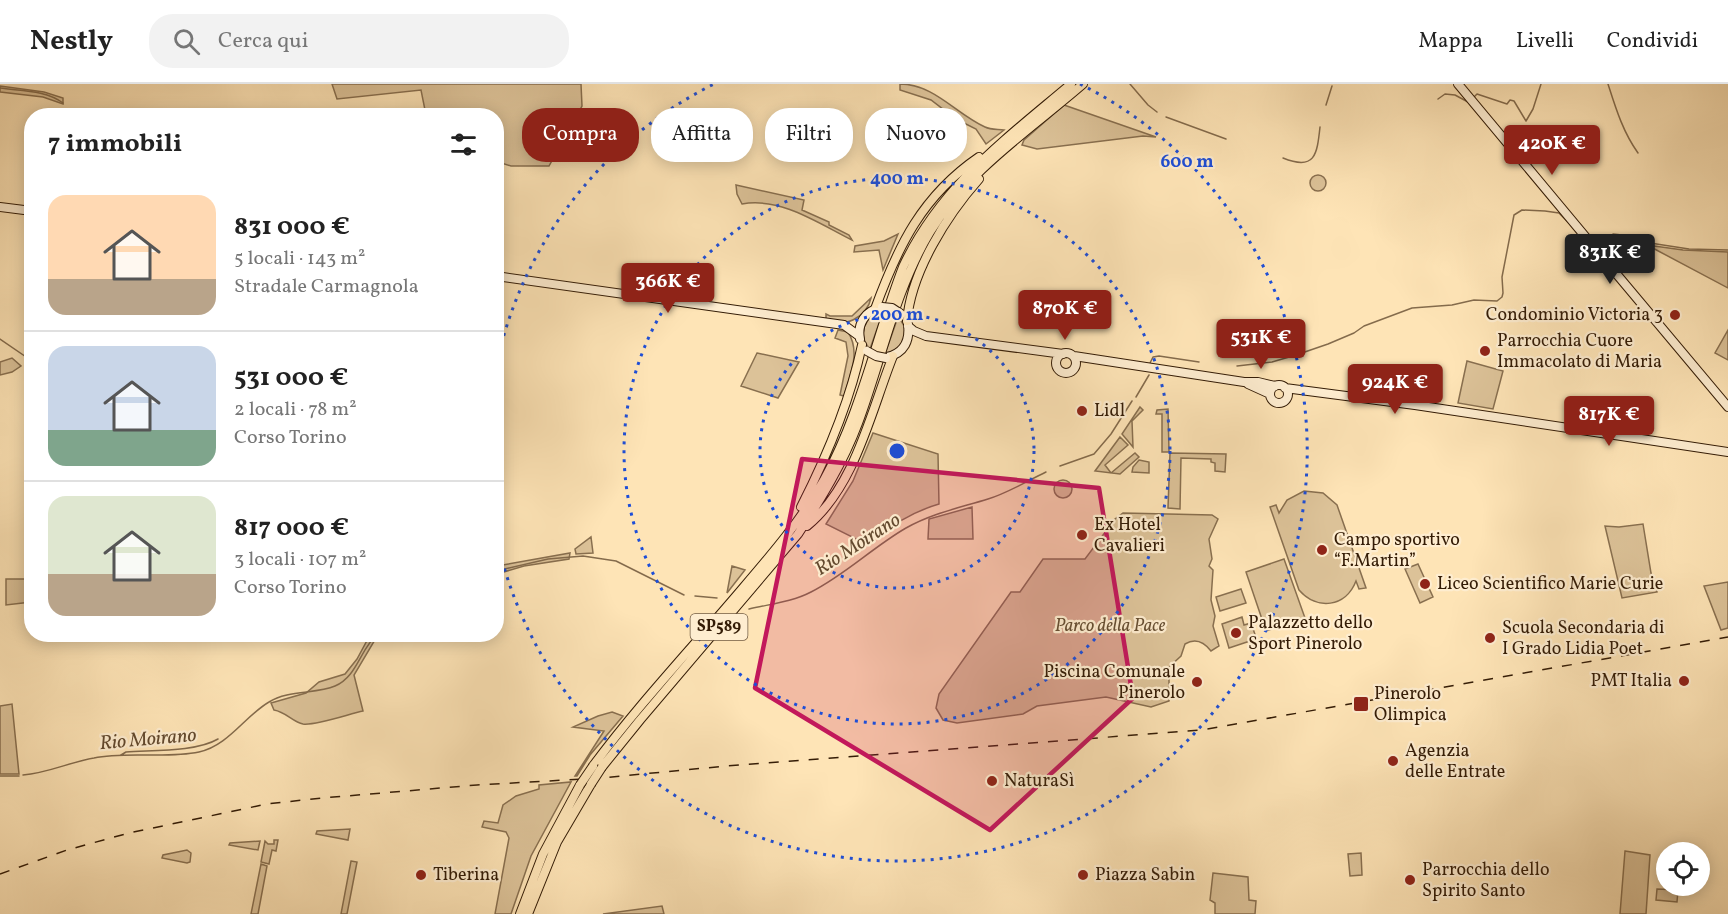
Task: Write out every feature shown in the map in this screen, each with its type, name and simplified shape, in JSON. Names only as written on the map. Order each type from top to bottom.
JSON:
[{"type":"main road","name":"SP589","points":[[520,914],[543,854],[580,785],[598,767],[637,717],[793,534],[836,474],[869,391],[901,293],[915,259],[945,211],[996,152],[1071,84]]},
{"type":"main road","points":[[1458,84],[1728,407]]},
{"type":"main road","name":"SP589","points":[[996,152],[1082,85]]},
{"type":"main road","points":[[504,277],[844,325],[862,320],[878,308],[899,248],[921,212],[961,170],[982,154],[996,152]]},
{"type":"main road","points":[[905,346],[909,336],[908,323],[912,293],[932,248],[957,207],[996,152]]},
{"type":"main road","points":[[0,207],[24,210]]},
{"type":"main road","points":[[878,308],[892,308],[914,331],[926,336],[1044,353],[1069,354],[1098,361],[1244,382],[1258,382],[1275,387],[1415,405],[1728,452]]},
{"type":"main road","points":[[859,336],[862,320]]},
{"type":"main road","points":[[844,325],[859,336],[865,348],[876,356],[889,357]]},
{"type":"main road","points":[[793,534],[812,522],[830,500],[850,469],[866,432],[889,357],[926,336]]},
{"type":"main road","points":[[793,534],[834,437],[865,348]]},
{"type":"main road","points":[[1044,353],[1064,373],[1071,373],[1076,365],[1087,361],[1098,361]]},
{"type":"main road","points":[[1056,363],[1063,354]]},
{"type":"main road","points":[[1074,356],[1076,365]]},
{"type":"main road","points":[[1244,382],[1270,394],[1272,399],[1279,403],[1300,390]]},
{"type":"main road","points":[[1270,394],[1275,387]]},
{"type":"main road","points":[[1285,388],[1288,397]]},
{"type":"main road","name":"SP589","points":[[528,914],[557,842],[591,784],[598,767]]},
{"type":"highlighted area","points":[[802,459],[1099,488],[1133,698],[990,830],[755,688]]},
{"type":"green space","points":[[332,84],[581,84],[582,106],[581,108],[522,108],[522,162],[551,162],[549,166],[511,166],[504,164],[504,108],[425,108],[421,90],[337,99]]},
{"type":"green space","points":[[900,84],[912,85],[934,94],[955,108],[942,108],[931,100],[900,90]]},
{"type":"green space","points":[[0,86],[44,92],[63,98],[63,104],[43,97],[0,92]]},
{"type":"green space","points":[[1064,105],[1156,137],[1143,136],[1037,149],[1022,145],[1024,140]]},
{"type":"green space","points":[[967,116],[985,127],[1004,130],[986,144],[976,129],[967,124]]},
{"type":"green space","points":[[1315,175],[1321,175],[1326,183],[1324,189],[1315,191],[1310,186],[1310,180]]},
{"type":"green space","points":[[736,185],[804,200],[802,210],[829,222],[829,225],[849,235],[852,240],[813,219],[785,208],[771,204],[742,204]]},
{"type":"green space","points":[[898,234],[883,270],[879,250],[854,252],[855,246],[884,241]]},
{"type":"green space","points":[[1647,245],[1683,250],[1728,252],[1728,288]]},
{"type":"green space","points":[[871,298],[865,311],[853,320],[840,323],[826,319],[826,314],[852,316]]},
{"type":"green space","points":[[883,312],[870,349],[864,338],[864,326],[871,317]]},
{"type":"green space","points":[[898,317],[905,329],[904,340],[897,349],[885,354]]},
{"type":"green space","points":[[838,330],[848,332],[854,347],[853,364],[844,396],[840,395],[848,356],[846,342],[835,338]]},
{"type":"green space","points":[[1728,330],[1728,360],[1715,353]]},
{"type":"green space","points":[[757,353],[799,362],[778,398],[741,386]]},
{"type":"green space","points":[[12,358],[21,366],[12,372],[0,375],[0,362]]},
{"type":"green space","points":[[1467,361],[1503,371],[1493,409],[1458,403]]},
{"type":"green space","points":[[1140,407],[1143,410],[1132,421],[1133,447],[1122,434]]},
{"type":"green space","points":[[1168,409],[1169,452],[1162,452],[1162,414],[1156,414],[1157,410]]},
{"type":"green space","points":[[873,433],[938,454],[939,504],[910,516],[866,544],[826,524],[853,481]]},
{"type":"green space","points":[[1120,437],[1128,445],[1105,465],[1111,473],[1095,471]]},
{"type":"green space","points":[[1135,453],[1139,457],[1120,474],[1111,473]]},
{"type":"green space","points":[[1170,453],[1226,454],[1225,472],[1215,471],[1215,463],[1211,462],[1211,459],[1181,458],[1180,509],[1168,508]]},
{"type":"green space","points":[[1139,460],[1149,462],[1149,473],[1132,472]]},
{"type":"green space","points":[[1063,480],[1069,483],[1072,489],[1069,495],[1063,498],[1057,495],[1054,489],[1057,483]]},
{"type":"green space","points":[[1304,491],[1323,493],[1337,505],[1366,588],[1359,589],[1356,581],[1351,590],[1338,601],[1322,603],[1314,601],[1299,590],[1270,507],[1276,505],[1279,513],[1287,500]]},
{"type":"green space","points":[[972,507],[973,539],[928,539],[929,519]]},
{"type":"green space","name":"Parco della Pace","points":[[1123,513],[1212,515],[1218,519],[1209,539],[1212,559],[1209,566],[1213,570],[1211,600],[1215,616],[1213,626],[1219,646],[1211,651],[1199,642],[1192,641],[1185,644],[1181,656],[1169,667],[1169,701],[1151,707],[1106,697],[1037,706],[1023,714],[957,723],[943,720],[936,708],[939,694],[1011,592],[1020,592],[1043,559],[1085,559],[1115,519]]},
{"type":"green space","points":[[1643,524],[1651,573],[1657,592],[1622,598],[1605,526]]},
{"type":"green space","points":[[591,537],[593,553],[576,554],[575,549]]},
{"type":"green space","points":[[570,553],[569,559],[524,566],[504,572],[504,565]]},
{"type":"green space","points":[[1284,559],[1305,618],[1266,631],[1246,572]]},
{"type":"green space","points":[[1418,564],[1433,597],[1420,603],[1405,569]]},
{"type":"green space","points":[[732,566],[745,570],[727,593]]},
{"type":"green space","points":[[6,579],[24,579],[24,603],[6,605]]},
{"type":"green space","points":[[1728,582],[1728,628],[1721,630],[1704,586]]},
{"type":"green space","points":[[1241,589],[1246,603],[1220,611],[1216,597]]},
{"type":"green space","name":"Palazzetto dello Sport Pinerolo","points":[[1242,617],[1244,625],[1251,623],[1259,646],[1252,649],[1250,641],[1229,648],[1222,624]]},
{"type":"green space","points":[[366,642],[374,642],[354,675],[363,711],[324,722],[303,724],[274,710],[271,703],[306,693],[319,682],[345,674]]},
{"type":"green space","points":[[12,704],[19,774],[0,774],[0,706]]},
{"type":"green space","points":[[612,712],[623,716],[575,776],[604,731],[573,727]]},
{"type":"green space","points":[[571,782],[531,856],[511,914],[495,914],[509,838],[506,832],[482,827],[484,821],[498,823],[503,805],[516,796],[539,789],[539,785]]},
{"type":"green space","points":[[350,829],[348,840],[316,834],[317,831]]},
{"type":"green space","points":[[274,840],[278,840],[276,851],[272,850],[269,864],[261,862],[265,841],[268,844],[274,844]]},
{"type":"green space","points":[[260,841],[258,850],[229,845],[230,843]]},
{"type":"green space","points":[[187,850],[191,853],[190,862],[187,863],[162,858],[163,855]]},
{"type":"green space","points":[[1625,851],[1650,855],[1646,914],[1620,914]]},
{"type":"green space","points":[[1361,853],[1362,875],[1350,876],[1348,854]]},
{"type":"green space","points":[[351,861],[357,862],[347,914],[341,914]]},
{"type":"green space","points":[[261,864],[267,866],[258,914],[251,914]]},
{"type":"green space","points":[[1213,873],[1248,877],[1249,900],[1256,901],[1255,914],[1215,914],[1215,903],[1210,900]]},
{"type":"green space","points":[[1656,896],[1678,896],[1677,902],[1656,900]]},
{"type":"green space","points":[[662,906],[664,914],[603,914]]},
{"type":"waterway","name":"Rio Moirano","points":[[1130,84],[1157,112]]},
{"type":"waterway","name":"Rio Moirano","points":[[1474,97],[1477,94],[1507,104],[1510,100],[1514,101],[1526,121],[1533,109],[1541,84]]},
{"type":"waterway","points":[[1608,84],[1624,129],[1638,153]]},
{"type":"waterway","name":"Rio Moirano","points":[[1326,105],[1332,86]]},
{"type":"waterway","points":[[0,88],[41,93],[63,103]]},
{"type":"waterway","name":"Rio Moirano","points":[[1438,99],[1445,94],[1455,95],[1468,102]]},
{"type":"waterway","name":"Rio Moirano","points":[[1166,117],[1226,139]]},
{"type":"waterway","name":"Rio Moirano","points":[[1283,158],[1302,163],[1312,158],[1320,127]]},
{"type":"waterway","name":"Rio Moirano","points":[[1237,366],[1272,362],[1296,355],[1328,344],[1364,326],[1412,308],[1452,305],[1474,300],[1497,301],[1503,293],[1502,277],[1514,215],[1522,210],[1559,213],[1569,223]]},
{"type":"waterway","points":[[1613,234],[1622,235]]},
{"type":"waterway","name":"Rio Moirano","points":[[1650,243],[1689,249],[1728,250]]},
{"type":"waterway","points":[[0,339],[24,356]]},
{"type":"waterway","name":"Rio Moirano","points":[[1150,363],[1153,357],[1159,356],[1199,362]]},
{"type":"waterway","name":"Rio Moirano","points":[[1136,397],[1149,375]]},
{"type":"waterway","name":"Rio Moirano","points":[[1060,466],[1094,454],[1111,434],[1132,401]]},
{"type":"waterway","name":"Rio Moirano","points":[[749,609],[804,595],[836,578],[906,528],[926,518],[995,496],[1046,472]]},
{"type":"waterway","name":"Rio Moirano","points":[[504,569],[548,559],[583,556],[616,561],[684,595]]},
{"type":"waterway","name":"Rio Moirano","points":[[695,596],[717,598]]},
{"type":"waterway","name":"Rio Moirano","points":[[23,775],[106,756],[173,755],[209,749],[228,737],[269,702],[293,694],[335,686],[343,681],[354,669],[371,642]]},
{"type":"waterway","points":[[121,755],[126,752],[186,748],[218,739]]},
{"type":"waterway","points":[[0,776],[19,776]]},
{"type":"railway","points":[[0,874],[67,850],[129,833],[267,804],[477,785],[601,778],[726,766],[1202,730],[1728,637]]},
{"type":"place","name":"Condominio Victoria 3","points":[[1675,315]]},
{"type":"place","name":"Parrocchia Cuore Immacolato di Maria","points":[[1485,351]]},
{"type":"place","name":"Lidl","points":[[1082,411]]},
{"type":"place","name":"Ex Hotel Cavalieri","points":[[1082,535]]},
{"type":"place","name":"Campo sportivo “F.Martin”","points":[[1322,550]]},
{"type":"place","name":"Liceo Scientifico Marie Curie","points":[[1425,584]]},
{"type":"place","name":"Palazzetto dello Sport Pinerolo","points":[[1236,633]]},
{"type":"place","name":"Scuola Secondaria di I Grado Lidia Poet","points":[[1490,638]]},
{"type":"place","name":"PMT Italia","points":[[1684,681]]},
{"type":"place","name":"Piscina Comunale Pinerolo","points":[[1197,682]]},
{"type":"place","name":"Pinerolo Olimpica","points":[[1361,704]]},
{"type":"place","name":"Agenzia delle Entrate","points":[[1393,761]]},
{"type":"place","name":"NaturaSì","points":[[992,781]]},
{"type":"place","name":"Tiberina","points":[[421,875]]},
{"type":"place","name":"Piazza Sabin","points":[[1083,875]]},
{"type":"place","name":"Parrocchia dello Spirito Santo","points":[[1410,880]]}]
